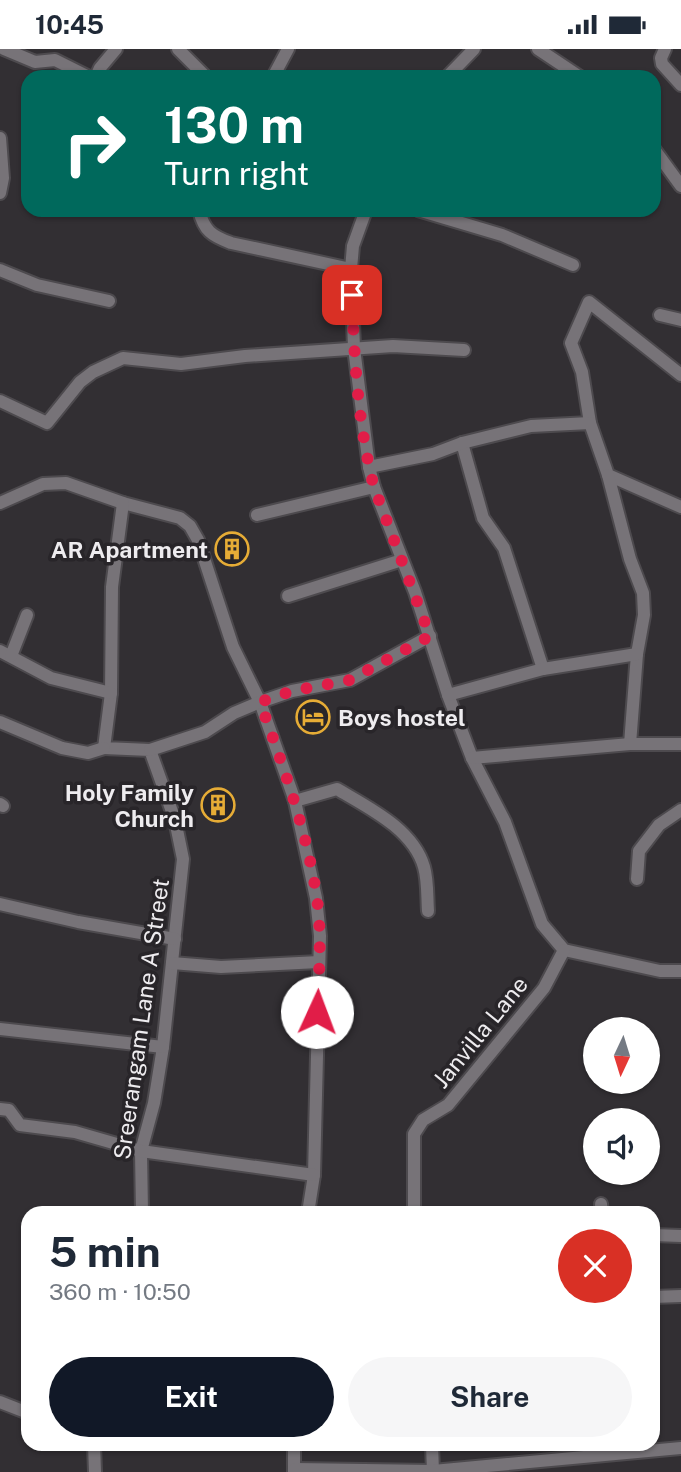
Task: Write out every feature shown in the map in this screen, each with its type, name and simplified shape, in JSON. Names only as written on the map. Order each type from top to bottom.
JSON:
[{"type":"street","points":[[99,70],[116,49]]},
{"type":"street","points":[[178,49],[198,70]]},
{"type":"street","points":[[277,70],[288,49]]},
{"type":"street","points":[[454,70],[474,49]]},
{"type":"street","points":[[538,49],[570,70]]},
{"type":"street","points":[[665,49],[661,58],[662,64],[681,85]]},
{"type":"street","points":[[2,50],[35,62],[55,60],[75,70]]},
{"type":"street","points":[[0,138],[0,193]]},
{"type":"street","points":[[661,159],[681,186]]},
{"type":"street","points":[[201,217],[213,237],[351,269]]},
{"type":"street","points":[[363,217],[353,246],[351,269],[354,348],[369,467],[472,758],[505,822],[542,924],[564,950],[660,971],[681,971]]},
{"type":"street","points":[[442,217],[502,235],[573,265]]},
{"type":"street","points":[[0,270],[37,285],[109,300]]},
{"type":"street","points":[[630,744],[644,615],[643,593],[630,559],[608,475],[590,423],[582,372],[571,343],[589,302],[681,375]]},
{"type":"street","points":[[660,315],[681,320]]},
{"type":"street","points":[[0,401],[47,423],[80,383],[93,372],[123,358],[181,364],[245,356],[393,346],[464,350]]},
{"type":"street","points":[[369,467],[433,454],[462,443],[531,426],[590,423]]},
{"type":"street","points":[[462,443],[483,518],[504,548],[543,669]]},
{"type":"street","points":[[608,475],[681,507]]},
{"type":"street","points":[[0,503],[43,484],[66,483],[122,503],[180,518],[190,526],[198,540],[233,647],[260,702],[295,801],[317,898],[320,936],[314,1175],[310,1206]]},
{"type":"street","points":[[257,515],[374,487]]},
{"type":"street","points":[[104,748],[111,693],[112,587],[122,503]]},
{"type":"street","points":[[288,596],[402,560]]},
{"type":"street","points":[[27,615],[6,654],[51,678],[111,693]]},
{"type":"street","points":[[0,722],[62,748],[88,753],[104,748],[150,750],[205,733],[234,713],[260,702],[292,691],[350,680],[430,636]]},
{"type":"street","points":[[448,695],[543,669],[638,654]]},
{"type":"street","points":[[472,758],[630,744],[681,744]]},
{"type":"street","name":"Sreerangam Lane A Street","points":[[142,1206],[141,1151],[154,1103],[163,1047],[183,859],[175,820],[150,750]]},
{"type":"street","points":[[295,801],[337,789],[382,816],[410,841],[424,867],[428,911]]},
{"type":"street","points":[[637,879],[639,851],[659,825],[681,810]]},
{"type":"street","points":[[0,904],[78,922],[175,939]]},
{"type":"street","name":"Janvilla Lane","points":[[414,1206],[414,1134],[423,1120],[448,1105],[544,988],[564,950]]},
{"type":"street","points":[[172,963],[221,967],[319,962]]},
{"type":"street","name":"Sreerangam Lane A Street","points":[[0,1029],[163,1047]]},
{"type":"street","points":[[0,1109],[9,1110],[20,1125],[75,1132],[141,1151],[314,1175]]},
{"type":"street","points":[[660,1235],[681,1236]]},
{"type":"street","points":[[660,1297],[681,1296]]},
{"type":"street","points":[[0,1402],[21,1410]]},
{"type":"street","points":[[660,1448],[681,1448]]},
{"type":"street","points":[[94,1451],[95,1472]]},
{"type":"street","points":[[294,1451],[295,1470],[433,1471],[587,1451]]},
{"type":"street","points":[[432,1451],[433,1471]]},
{"type":"place","name":"AR Apartment","points":[[232,549]]},
{"type":"place","name":"Boys hostel","points":[[313,717]]},
{"type":"place","name":"Holy Family Church","points":[[218,805]]},
{"type":"route","points":[[317,1012],[320,936],[317,898],[295,801],[260,702],[292,691],[350,680],[430,636],[369,467],[354,348],[352,295]]}]
